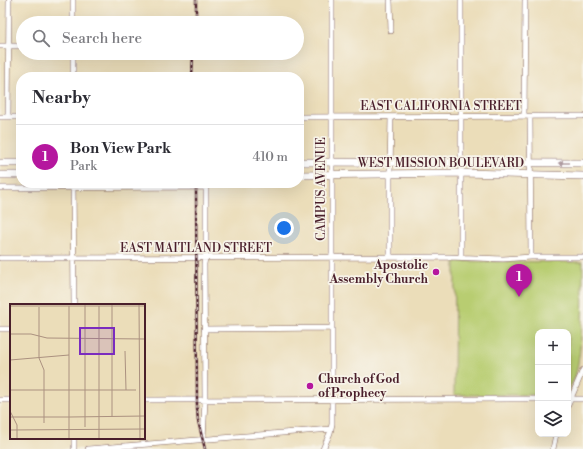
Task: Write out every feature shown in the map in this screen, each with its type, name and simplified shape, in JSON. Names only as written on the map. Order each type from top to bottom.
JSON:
[{"type":"main road","points":[[304,162],[583,163]]},
{"type":"main road","points":[[0,163],[16,163]]},
{"type":"main road","name":"WEST MISSION BOULEVARD","points":[[304,175],[461,173],[583,176]]},
{"type":"main road","points":[[0,175],[16,175]]},
{"type":"street","points":[[8,117],[9,0]]},
{"type":"street","points":[[73,0],[73,16]]},
{"type":"street","name":"CAMPUS AVENUE","points":[[323,449],[331,428],[332,399],[332,0]]},
{"type":"street","points":[[390,0],[391,31]]},
{"type":"street","points":[[461,0],[461,257]]},
{"type":"street","points":[[525,0],[527,116],[531,163],[531,257]]},
{"type":"street","points":[[0,46],[16,46]]},
{"type":"street","points":[[73,60],[73,72]]},
{"type":"street","points":[[0,117],[16,116]]},
{"type":"street","name":"EAST CALIFORNIA STREET","points":[[304,117],[583,116]]},
{"type":"street","points":[[390,257],[391,117]]},
{"type":"street","points":[[0,188],[16,187]]},
{"type":"street","points":[[73,188],[74,304]]},
{"type":"street","points":[[204,440],[206,188]]},
{"type":"street","name":"EAST MAITLAND STREET","points":[[0,258],[461,257],[496,259],[583,257]]},
{"type":"street","points":[[204,329],[332,328]]},
{"type":"street","points":[[571,395],[583,370]]},
{"type":"street","points":[[145,400],[535,399]]},
{"type":"street","points":[[571,399],[583,399]]},
{"type":"street","points":[[88,449],[331,428]]},
{"type":"street","points":[[553,449],[555,437]]},
{"type":"green space","points":[[455,261],[583,262],[580,352],[575,377],[571,385],[571,329],[535,329],[535,395],[454,395]]},
{"type":"railway","points":[[196,0],[196,16]]},
{"type":"railway","points":[[192,72],[193,60]]},
{"type":"railway","points":[[196,188],[197,409],[198,421],[205,449]]},
{"type":"place","name":"Apostolic Assembly Church","points":[[436,272]]},
{"type":"place","name":"Bon View Park","points":[[519,297]]},
{"type":"place","name":"Church of God of Prophecy","points":[[310,386]]}]
